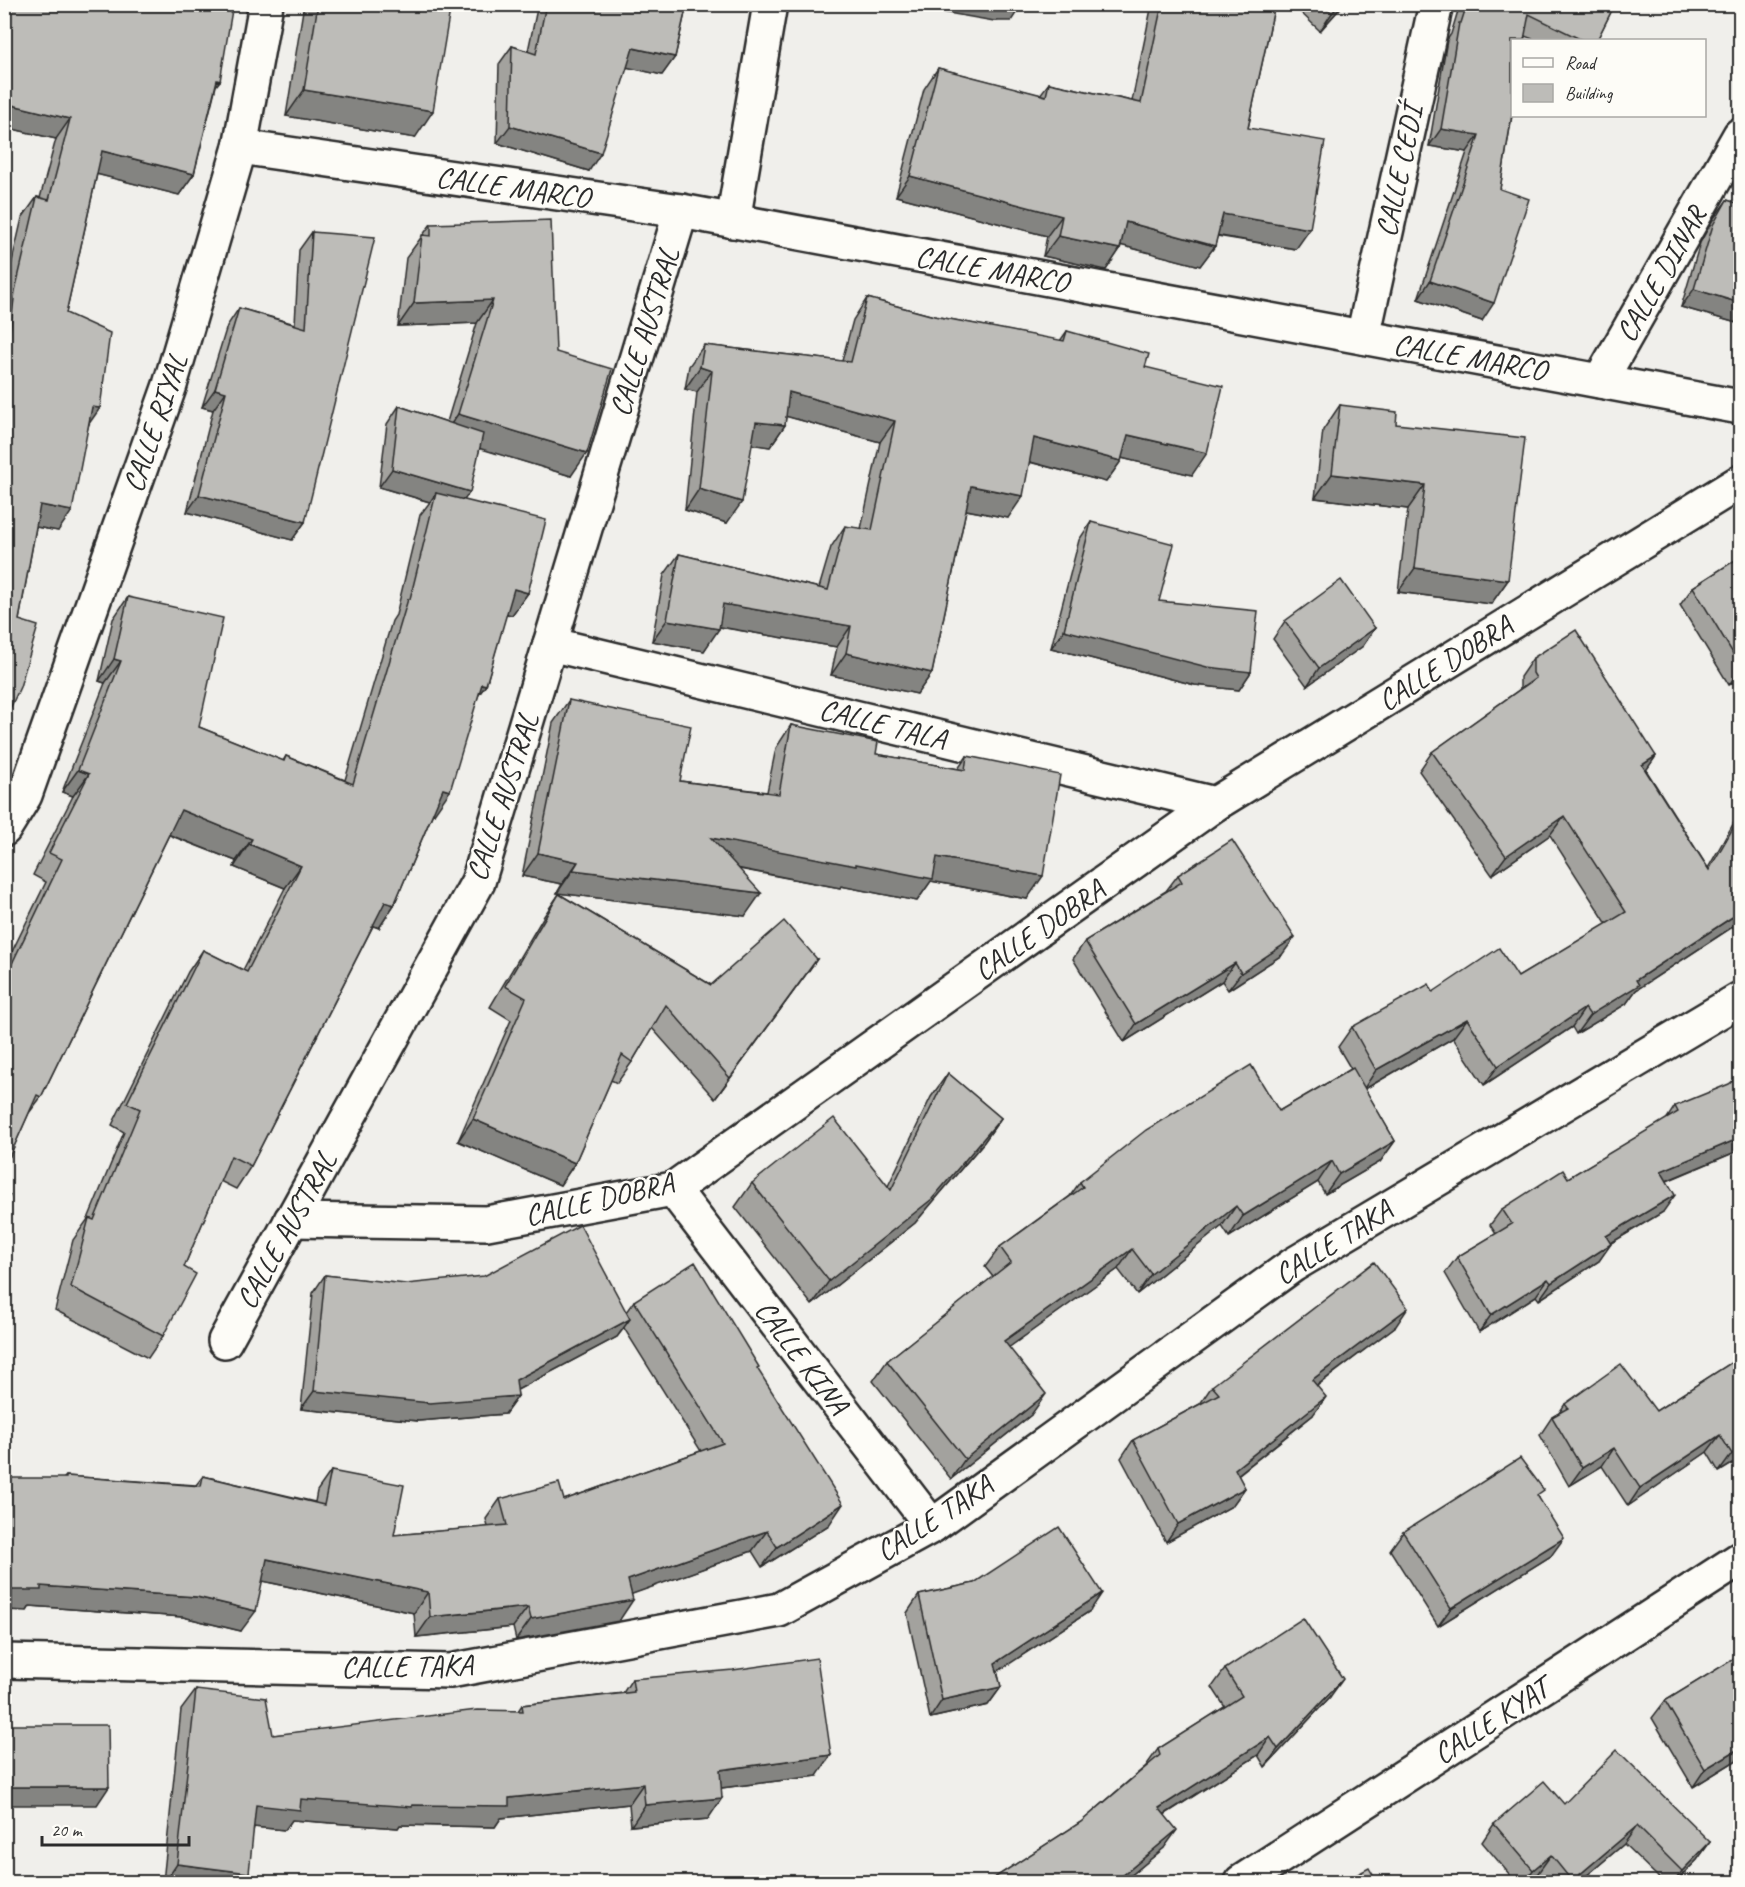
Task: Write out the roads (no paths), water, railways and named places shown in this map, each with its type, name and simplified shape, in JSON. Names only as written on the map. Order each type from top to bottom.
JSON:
[{"type":"street","name":"CALLE RIYAL","points":[[4,829],[25,795],[170,385],[240,147],[266,4]]},
{"type":"street","points":[[733,221],[770,4]]},
{"type":"street","name":"CALLE CEDÍ","points":[[1363,337],[1436,4]]},
{"type":"street","name":"CALLE DINAR","points":[[1600,381],[1740,135]]},
{"type":"street","name":"CALLE MARCO","points":[[240,147],[681,211],[1740,406]]},
{"type":"street","name":"CALLE AUSTRAL","points":[[225,1341],[478,882],[681,211]]},
{"type":"street","name":"CALLE DOBRA","points":[[291,1220],[488,1223],[673,1189],[1215,804],[1740,482]]},
{"type":"street","name":"CALLE TALA","points":[[550,644],[1215,804]]},
{"type":"street","name":"CALLE TAKA","points":[[4,1660],[450,1671],[779,1610],[932,1526],[1293,1265],[1740,999]]},
{"type":"street","name":"CALLE KINA","points":[[673,1189],[932,1526]]},
{"type":"street","name":"CALLE KYAT","points":[[1241,1882],[1740,1558]]}]
